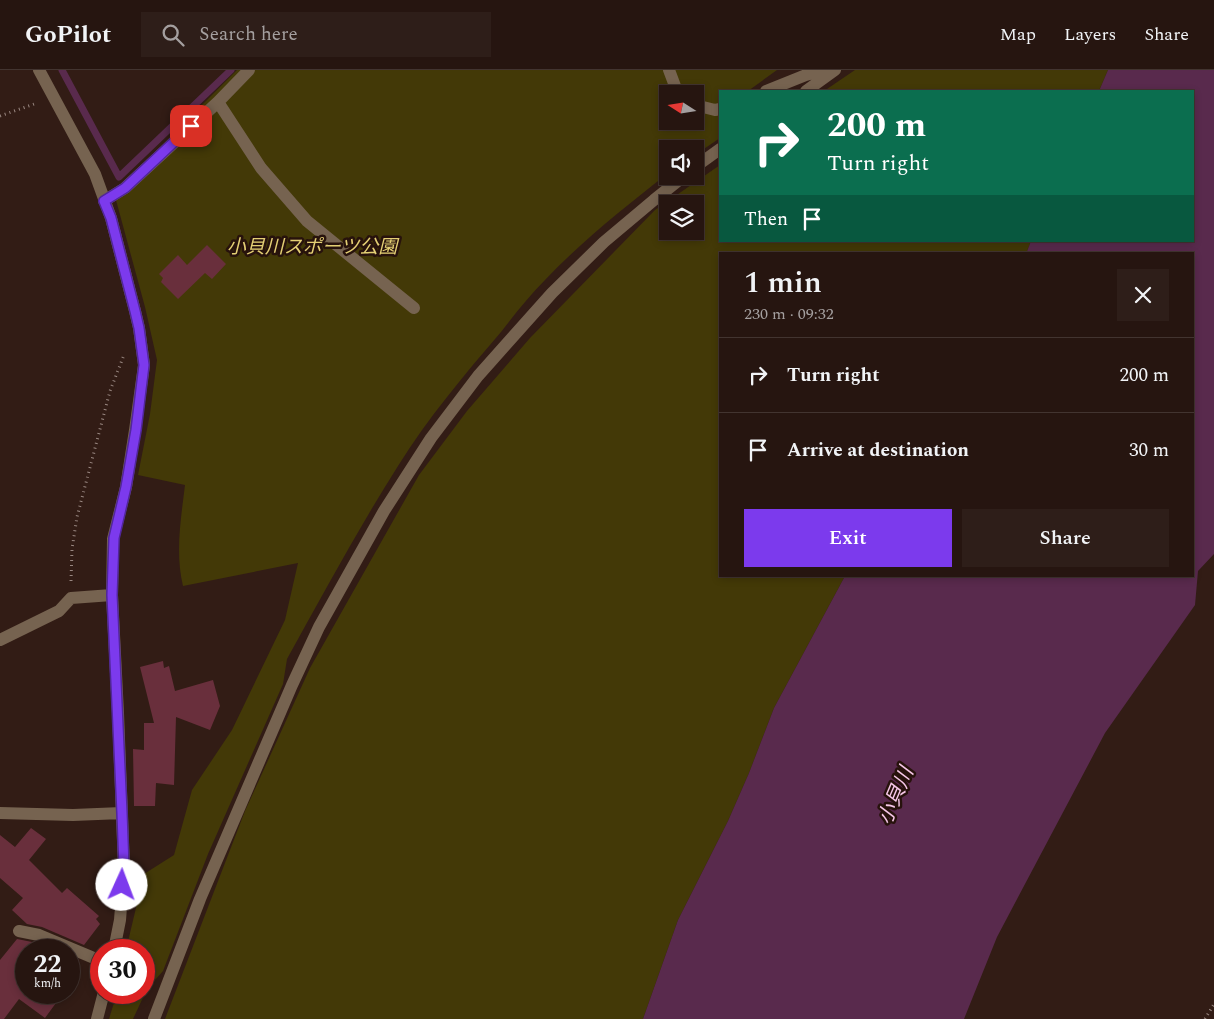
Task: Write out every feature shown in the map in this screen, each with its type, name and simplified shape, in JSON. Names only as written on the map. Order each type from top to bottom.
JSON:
[{"type":"street","points":[[39,70],[95,174],[111,218],[139,328],[144,365],[136,430],[126,487],[114,538],[112,595],[124,868],[120,920],[116,939]]},
{"type":"street","points":[[104,201],[125,188],[218,102],[249,70]]},
{"type":"street","points":[[668,70],[674,85]]},
{"type":"street","points":[[768,90],[824,70]]},
{"type":"street","points":[[807,90],[835,70]]},
{"type":"street","points":[[218,102],[260,168],[308,221],[414,308]]},
{"type":"street","points":[[704,107],[719,109]]},
{"type":"street","points":[[704,161],[719,149]]},
{"type":"street","points":[[153,1017],[200,900],[292,685],[319,627],[384,511],[432,438],[478,376],[552,293],[604,242],[673,185]]},
{"type":"street","points":[[0,640],[59,611],[71,598],[112,595]]},
{"type":"street","points":[[0,813],[73,815],[122,813]]},
{"type":"street","points":[[19,931],[39,935],[90,956]]},
{"type":"street","points":[[97,1019],[101,1004]]},
{"type":"path","points":[[0,116],[53,97]]},
{"type":"path","points":[[71,598],[72,549],[77,517],[110,391],[125,354]]},
{"type":"path","points":[[1205,1019],[1214,1004]]},
{"type":"green space","name":"小貝川スポーツ公園","points":[[237,70],[777,70],[749,90],[719,90],[719,139],[704,149],[704,140],[659,140],[659,180],[589,238],[539,286],[447,397],[410,448],[355,538],[287,659],[283,684],[208,854],[163,971],[155,980],[155,939],[129,939],[144,874],[174,855],[192,790],[232,730],[285,620],[298,563],[183,586],[179,548],[185,485],[138,475],[150,414],[157,360],[145,307],[113,189],[118,189]]},
{"type":"green space","points":[[855,70],[1108,70],[1099,90],[825,90]]},
{"type":"green space","points":[[719,166],[719,242],[1031,242],[1027,252],[719,252],[719,577],[844,577],[774,708],[728,821],[678,920],[643,1019],[165,1019],[245,811],[310,668],[419,475],[467,411],[530,338],[655,210],[659,207],[659,240],[704,240],[704,195],[677,195],[691,185],[704,185],[704,176]]},
{"type":"green space","name":"小貝川スポーツ公園","points":[[114,1004],[140,1004],[133,1019],[109,1019]]},
{"type":"water","name":"小貝川","points":[[1108,70],[1214,70],[1214,554],[1198,571],[1195,605],[1105,733],[997,937],[964,1019],[643,1019],[678,920],[728,821],[774,708],[844,577],[1194,577],[1194,252],[1027,252],[1031,242],[1194,242],[1194,90],[1099,90]]},
{"type":"building","points":[[207,245],[226,264],[212,279],[205,273],[178,299],[161,282],[163,278],[159,274],[178,255],[187,265]]},
{"type":"building","points":[[163,661],[164,668],[169,666],[175,691],[213,680],[220,706],[210,730],[176,717],[174,785],[156,783],[155,806],[134,806],[133,749],[144,750],[144,723],[154,723],[140,667]]},
{"type":"building","points":[[31,828],[46,839],[29,860],[62,893],[67,888],[99,916],[96,919],[100,924],[84,945],[80,943],[80,939],[70,939],[42,927],[27,924],[12,910],[23,898],[0,878],[0,835],[15,847]]},
{"type":"building","points":[[15,941],[15,1004],[4,1019],[0,1019],[0,960]]},
{"type":"building","points":[[26,1004],[55,1004],[45,1018]]},
{"type":"waterway","points":[[62,70],[119,177],[231,70]]},
{"type":"route","points":[[122,885],[124,868],[112,595],[114,538],[126,487],[136,430],[144,365],[135,311],[111,218],[104,201],[125,188],[191,126]]}]
